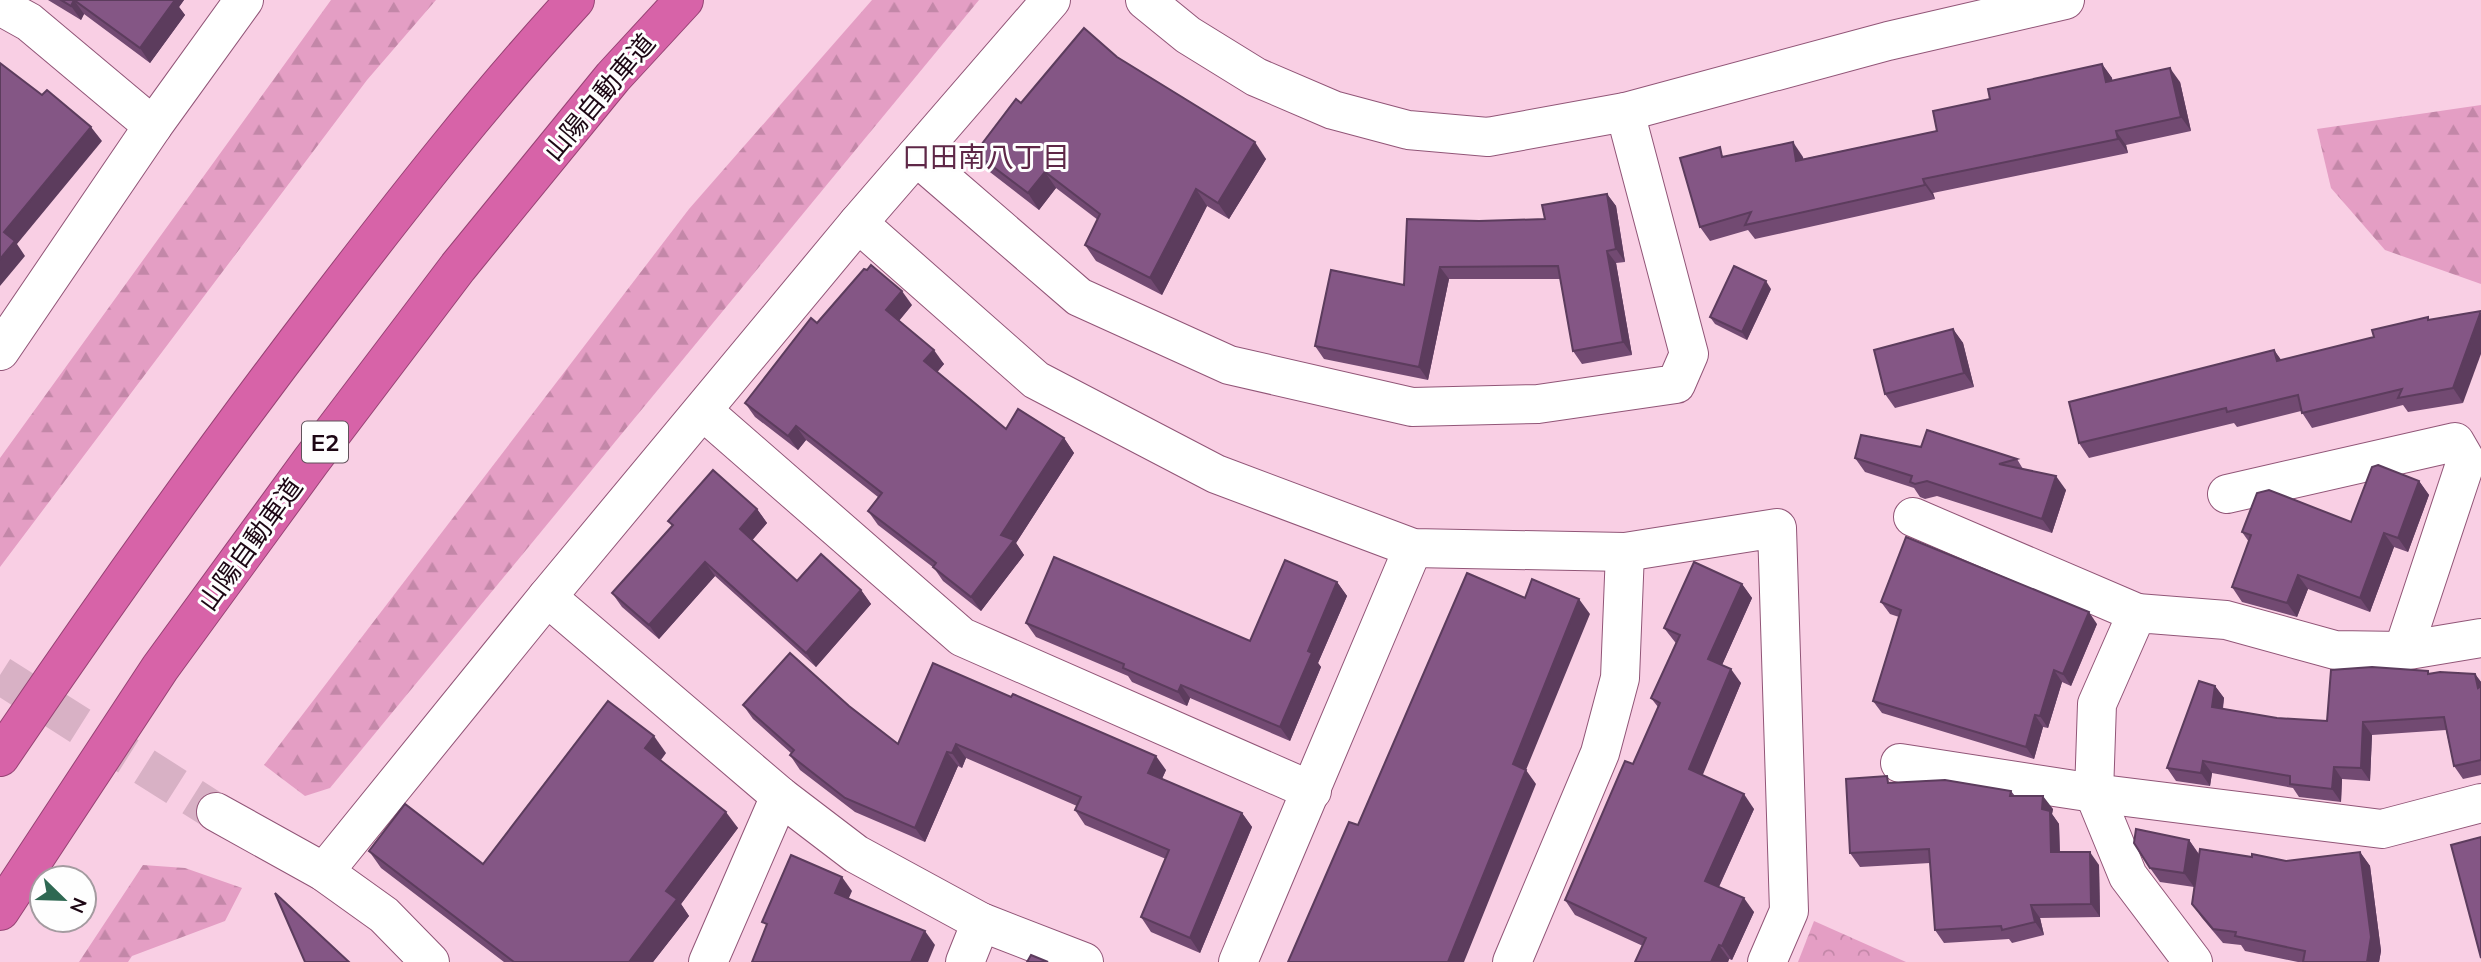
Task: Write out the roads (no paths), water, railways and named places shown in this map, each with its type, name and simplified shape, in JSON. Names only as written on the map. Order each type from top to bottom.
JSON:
[{"type":"highway","points":[[0,757],[90,624],[250,402],[391,219],[575,0]]},
{"type":"highway","name":"山陽自動車道","points":[[0,911],[160,668],[311,461],[458,267],[613,77],[684,0]]},
{"type":"street","points":[[4,335],[244,0]]},
{"type":"street","points":[[324,872],[547,597],[858,223],[1051,0]]},
{"type":"street","points":[[1145,0],[1188,35],[1256,77],[1333,110],[1408,130],[1488,137],[1625,112],[1888,41],[2065,0]]},
{"type":"street","points":[[0,6],[29,22],[153,126]]},
{"type":"street","points":[[916,156],[1079,297],[1229,365],[1412,407],[1538,404],[1676,384],[1689,354],[1625,112]]},
{"type":"street","points":[[858,223],[1036,380],[1216,474],[1413,548],[1625,552],[1777,528],[1789,911],[1767,962]]},
{"type":"street","points":[[703,411],[962,637],[1312,791]]},
{"type":"street","points":[[2227,494],[2455,442],[2466,461],[2403,651]]},
{"type":"street","points":[[1913,517],[2137,613],[2227,620],[2335,650],[2403,651],[2480,642]]},
{"type":"street","points":[[1238,962],[1413,548]]},
{"type":"street","points":[[1512,962],[1600,753],[1620,678],[1625,552]]},
{"type":"street","points":[[547,597],[780,796],[856,854],[981,922],[1084,962]]},
{"type":"street","points":[[2137,613],[2097,704],[2094,793],[2128,876],[2193,962]]},
{"type":"street","points":[[1900,763],[2094,793],[2382,829],[2481,803]]},
{"type":"street","points":[[708,962],[780,796]]},
{"type":"street","points":[[216,812],[324,872],[384,915],[430,962]]},
{"type":"street","points":[[965,962],[981,922]]},
{"type":"tunnel","points":[[0,675],[216,812]]},
{"type":"district","name":"口田南八丁目","points":[[986,156]]}]
